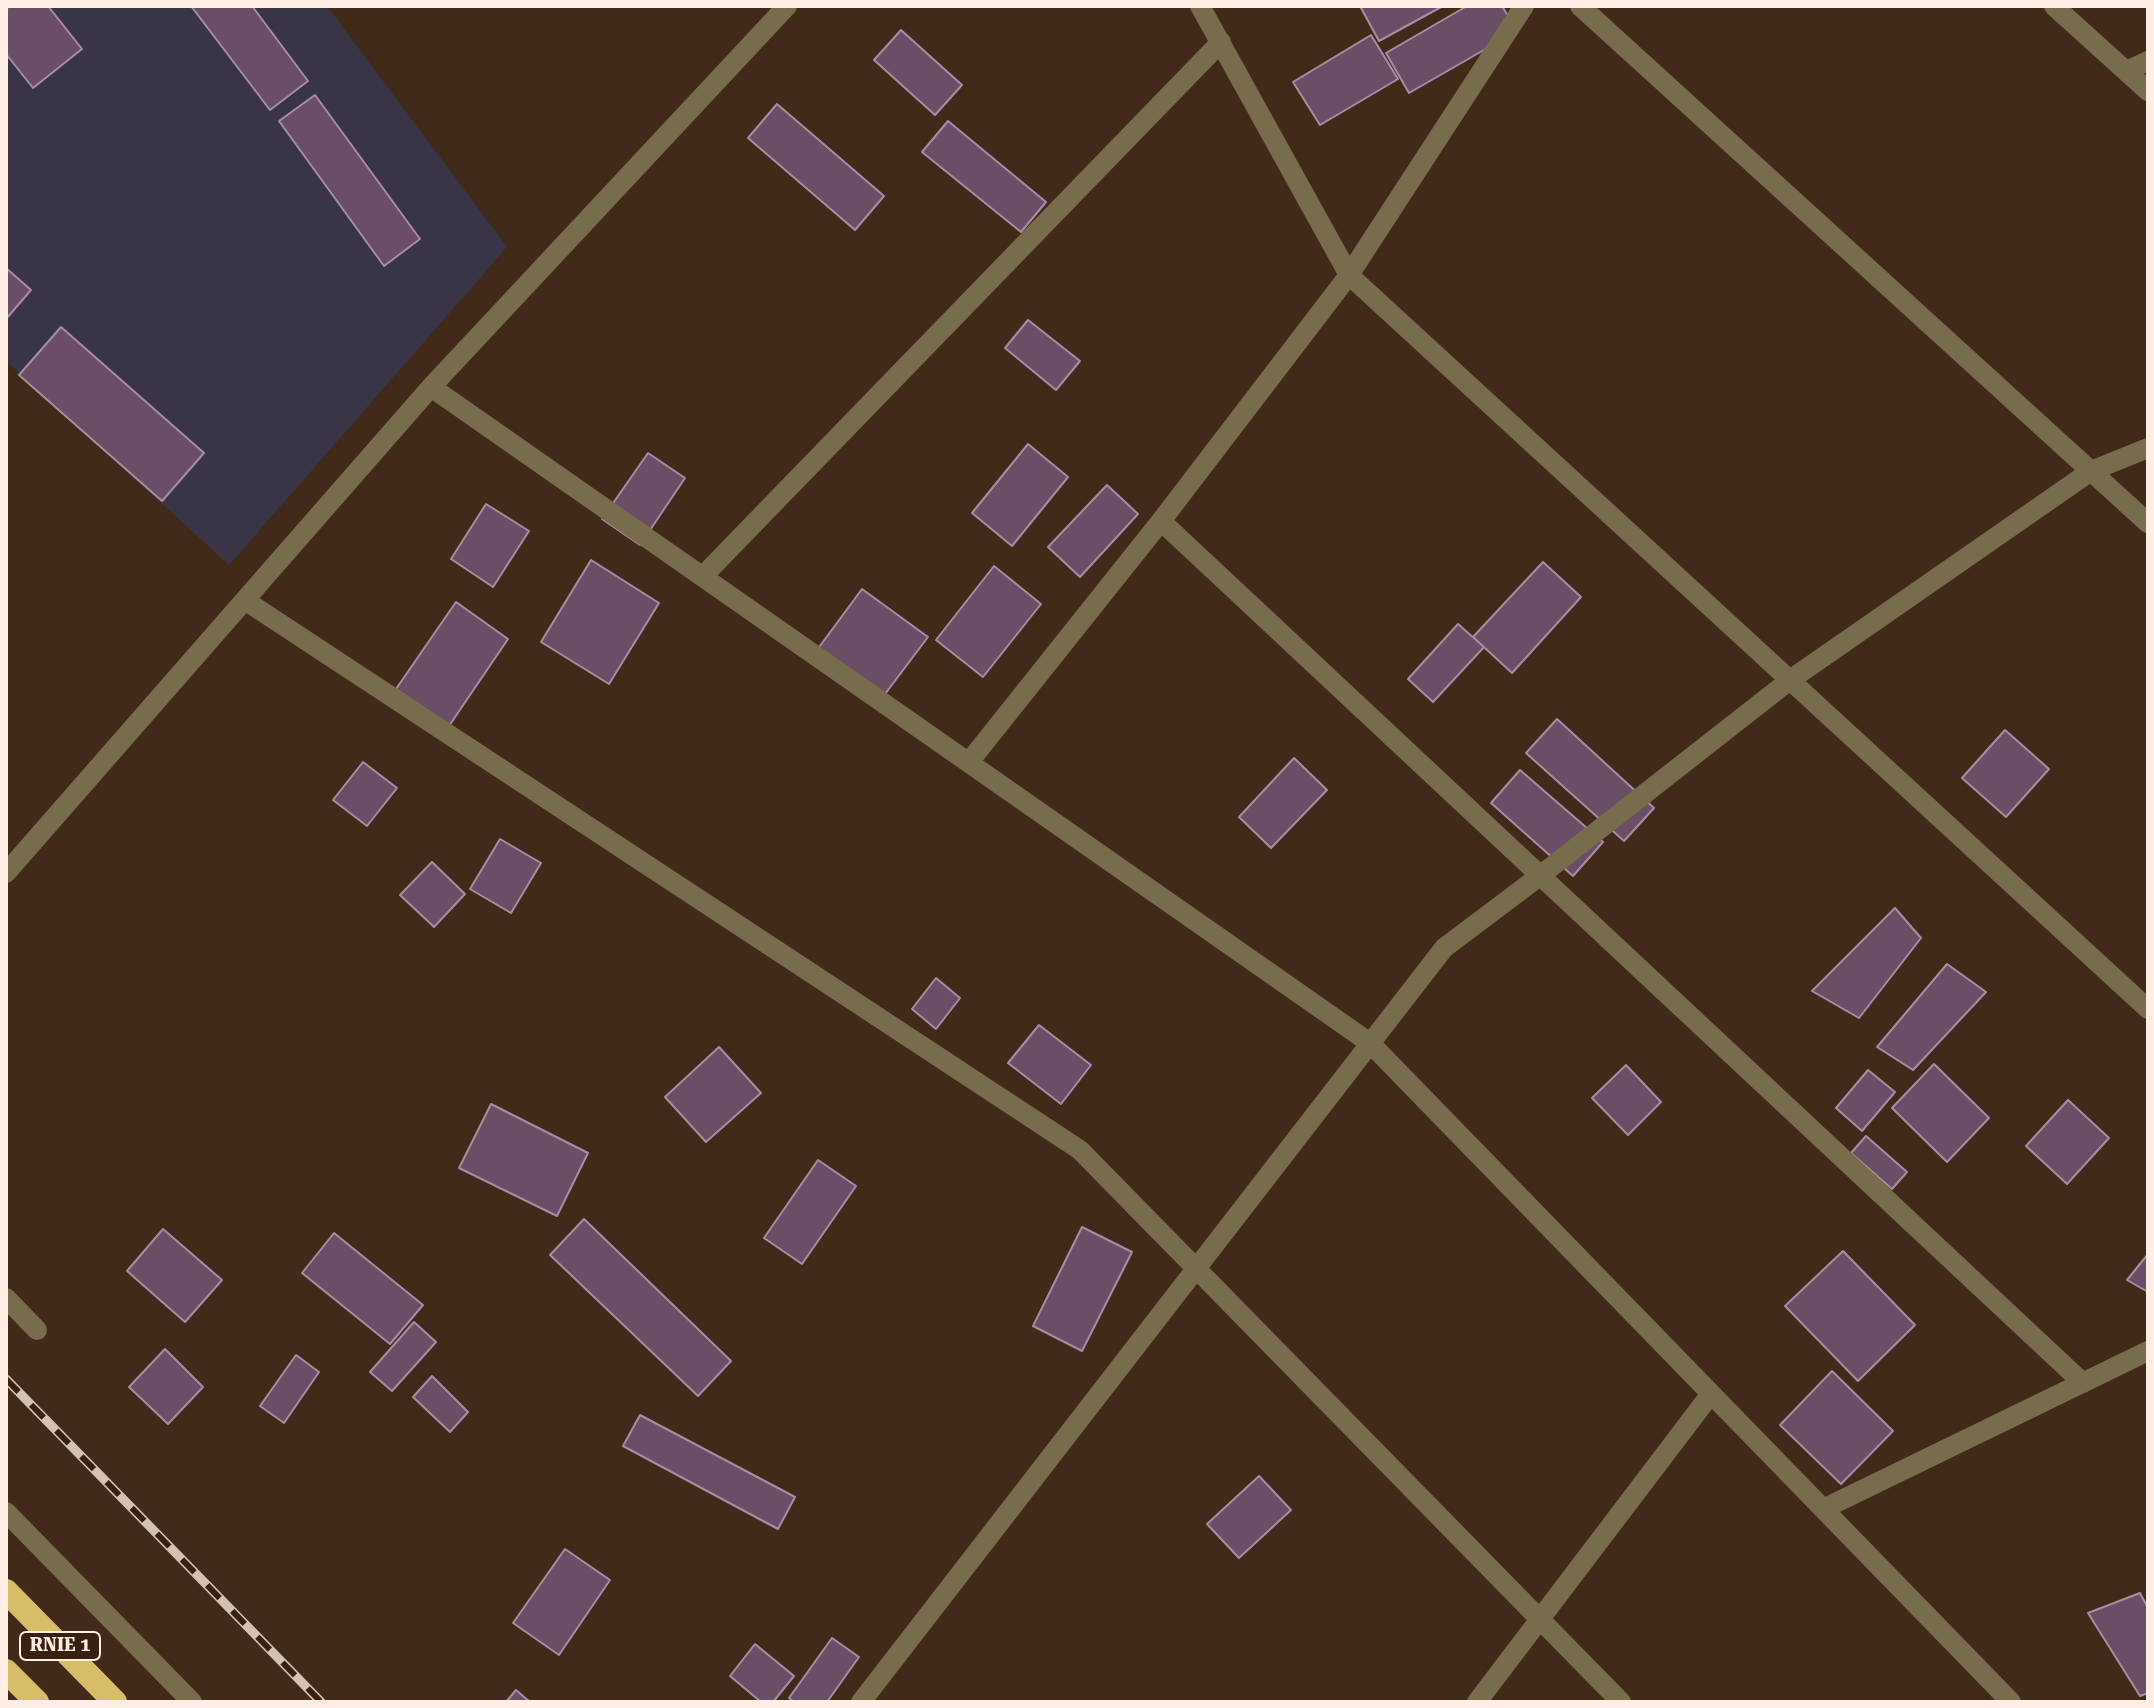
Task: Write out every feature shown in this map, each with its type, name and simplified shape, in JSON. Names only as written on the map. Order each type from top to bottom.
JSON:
[{"type":"highway","name":"RNIE 1","points":[[6,1591],[115,1702]]},
{"type":"highway","name":"RNIE 1","points":[[6,1671],[37,1702]]},
{"type":"street","points":[[6,873],[431,387],[787,6]]},
{"type":"street","points":[[1200,6],[1349,275],[2148,1009]]},
{"type":"street","points":[[969,762],[1161,521],[1349,275],[1524,6]]},
{"type":"street","points":[[1580,6],[2148,523]]},
{"type":"street","points":[[2054,6],[2148,91]]},
{"type":"street","points":[[703,576],[1221,42]]},
{"type":"street","points":[[2126,71],[2148,61]]},
{"type":"street","points":[[431,387],[1370,1043],[2011,1702]]},
{"type":"street","points":[[861,1702],[1444,948],[1790,680],[2091,471],[2148,448]]},
{"type":"street","points":[[1161,521],[2083,1383]]},
{"type":"street","points":[[246,601],[1080,1150],[1621,1702]]},
{"type":"street","points":[[6,1298],[37,1330]]},
{"type":"street","points":[[1823,1509],[2148,1351]]},
{"type":"street","points":[[1477,1702],[1710,1395]]},
{"type":"street","points":[[6,1512],[192,1702]]},
{"type":"shaded area","points":[[6,6],[327,6],[507,247],[229,565],[6,361]]},
{"type":"building","points":[[10,6],[48,6],[82,49],[33,88],[6,54],[6,9]]},
{"type":"building","points":[[191,6],[252,6],[308,81],[270,110]]},
{"type":"building","points":[[1360,6],[1443,6],[1379,41]]},
{"type":"building","points":[[1467,6],[1502,6],[1517,31],[1409,93],[1386,53]]},
{"type":"building","points":[[901,30],[962,85],[935,115],[874,60]]},
{"type":"building","points":[[1371,35],[1398,79],[1320,125],[1293,82]]},
{"type":"building","points":[[315,95],[420,239],[384,266],[279,121]]},
{"type":"building","points":[[777,104],[884,196],[855,230],[748,138]]},
{"type":"building","points":[[948,121],[1046,202],[1021,232],[922,152]]},
{"type":"building","points":[[6,268],[31,290],[6,319]]},
{"type":"building","points":[[1028,320],[1080,361],[1056,390],[1005,348]]},
{"type":"building","points":[[61,327],[204,453],[162,501],[19,375]]},
{"type":"building","points":[[1028,444],[1068,477],[1012,546],[972,513]]},
{"type":"building","points":[[648,453],[685,478],[640,545],[602,519]]},
{"type":"building","points":[[1107,485],[1138,514],[1080,577],[1048,547]]},
{"type":"building","points":[[486,504],[529,531],[493,587],[451,559]]},
{"type":"building","points":[[591,560],[659,603],[609,684],[541,642]]},
{"type":"building","points":[[1543,562],[1581,597],[1512,673],[1473,637]]},
{"type":"building","points":[[994,566],[1041,604],[983,677],[936,640]]},
{"type":"building","points":[[862,589],[928,637],[879,702],[814,654]]},
{"type":"building","points":[[456,602],[508,639],[449,726],[396,689]]},
{"type":"building","points":[[1458,624],[1484,647],[1433,702],[1408,679]]},
{"type":"building","points":[[1557,719],[1654,808],[1624,841],[1526,753]]},
{"type":"building","points":[[2005,730],[2049,769],[2006,817],[1962,778]]},
{"type":"building","points":[[1294,758],[1327,790],[1271,848],[1239,817]]},
{"type":"building","points":[[363,762],[397,788],[367,826],[333,800]]},
{"type":"building","points":[[1520,770],[1603,842],[1573,876],[1491,803]]},
{"type":"building","points":[[500,839],[541,863],[511,913],[470,889]]},
{"type":"building","points":[[432,862],[465,894],[434,927],[400,895]]},
{"type":"building","points":[[1895,908],[1921,938],[1859,1018],[1812,991]]},
{"type":"building","points":[[1947,964],[1986,992],[1913,1070],[1877,1047]]},
{"type":"building","points":[[936,978],[960,998],[936,1029],[912,1009]]},
{"type":"building","points":[[1039,1025],[1091,1065],[1061,1104],[1008,1063]]},
{"type":"building","points":[[719,1047],[761,1093],[706,1142],[665,1097]]},
{"type":"building","points":[[1934,1064],[1989,1118],[1947,1162],[1892,1108]]},
{"type":"building","points":[[1626,1065],[1661,1102],[1628,1135],[1592,1098]]},
{"type":"building","points":[[1868,1070],[1895,1092],[1862,1131],[1836,1108]]},
{"type":"building","points":[[2068,1100],[2109,1138],[2067,1184],[2026,1146]]},
{"type":"building","points":[[491,1104],[588,1153],[557,1216],[459,1168]]},
{"type":"building","points":[[1866,1136],[1907,1172],[1892,1189],[1851,1153]]},
{"type":"building","points":[[818,1160],[856,1186],[802,1264],[764,1238]]},
{"type":"building","points":[[584,1219],[731,1361],[698,1396],[550,1255]]},
{"type":"building","points":[[1082,1227],[1132,1252],[1082,1351],[1033,1326]]},
{"type":"building","points":[[163,1229],[222,1280],[185,1322],[127,1271]]},
{"type":"building","points":[[334,1233],[423,1305],[390,1344],[302,1273]]},
{"type":"building","points":[[1843,1251],[1915,1325],[1858,1381],[1785,1306]]},
{"type":"building","points":[[2148,1254],[2148,1292],[2127,1280]]},
{"type":"building","points":[[414,1322],[436,1342],[392,1391],[370,1372]]},
{"type":"building","points":[[165,1349],[203,1387],[168,1424],[129,1387]]},
{"type":"building","points":[[296,1355],[319,1372],[284,1423],[260,1406]]},
{"type":"building","points":[[1832,1371],[1893,1431],[1841,1484],[1780,1425]]},
{"type":"building","points":[[432,1376],[468,1412],[450,1432],[413,1397]]},
{"type":"building","points":[[640,1415],[795,1497],[778,1529],[623,1446]]},
{"type":"building","points":[[1259,1476],[1291,1510],[1239,1558],[1207,1524]]},
{"type":"building","points":[[565,1549],[610,1580],[559,1655],[513,1623]]},
{"type":"building","points":[[2140,1593],[2148,1608],[2148,1693],[2140,1696],[2088,1613]]},
{"type":"building","points":[[832,1638],[859,1657],[827,1702],[794,1702],[789,1698]]},
{"type":"building","points":[[755,1644],[794,1676],[773,1702],[761,1702],[730,1676]]},
{"type":"building","points":[[516,1690],[530,1702],[506,1702]]},
{"type":"railway","points":[[6,1379],[321,1702]]}]
